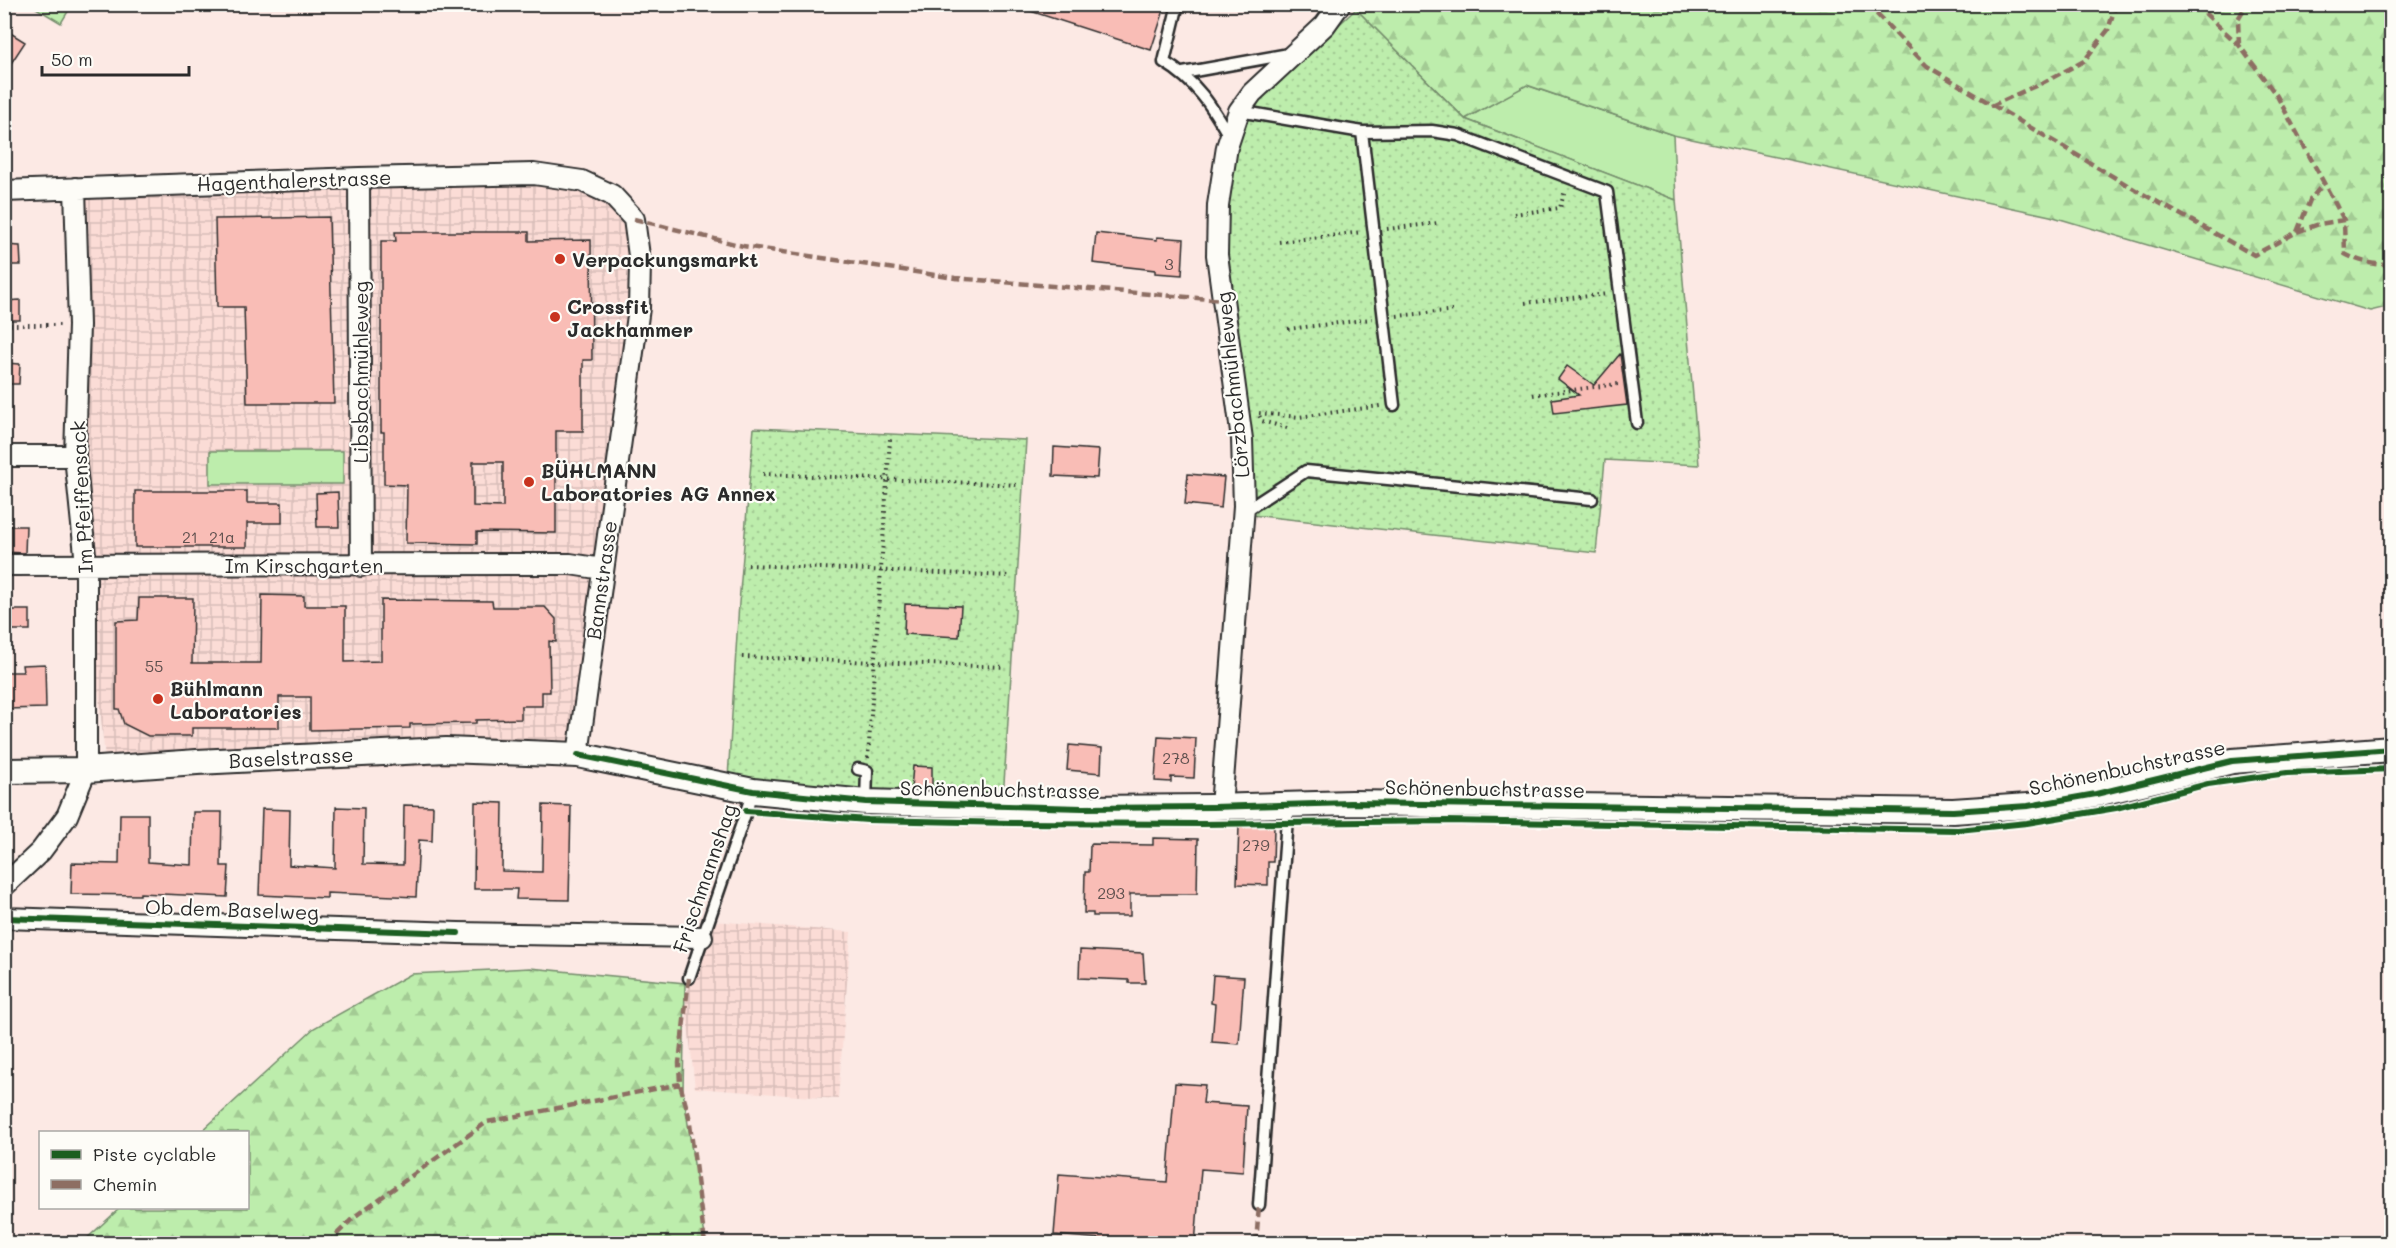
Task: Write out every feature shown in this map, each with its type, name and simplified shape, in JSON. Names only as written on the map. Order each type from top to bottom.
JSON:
[{"type":"street","name":"Lörzbachmühleweg","points":[[1221,807],[1244,506],[1242,439],[1217,255],[1218,205],[1230,138],[1239,111],[1252,93],[1325,24],[1340,4]]},
{"type":"street","name":"Hagenthalerstrasse","points":[[4,191],[534,174],[582,181]]},
{"type":"street","name":"Libsbachmühleweg","points":[[359,178],[361,566]]},
{"type":"street","name":"Bannstrasse","points":[[578,755],[639,308],[640,263],[633,219],[612,195],[582,181]]},
{"type":"street","name":"Im Pfeiffensack","points":[[75,188],[79,325],[75,456],[86,564],[86,770]]},
{"type":"street","points":[[4,456],[75,456]]},
{"type":"street","name":"Im Kirschgarten","points":[[4,565],[570,564],[603,569]]},
{"type":"street","name":"Schönenbuchstrasse","points":[[578,755],[753,790],[866,802],[1042,807],[1221,807],[1351,803],[1953,810],[2028,806],[2096,794],[2232,761],[2391,749]]},
{"type":"street","name":"Baselstrasse","points":[[4,771],[86,770],[197,762],[446,750],[578,755]]},
{"type":"street","points":[[4,886],[41,851],[67,816],[86,770]]},
{"type":"street","name":"Ob dem Baselweg","points":[[4,918],[458,933],[702,938]]},
{"type":"lane","points":[[1178,4],[1164,62],[1183,73],[1211,105],[1230,138]]},
{"type":"lane","points":[[1183,73],[1295,53]]},
{"type":"lane","points":[[1239,111],[1362,132],[1432,131],[1458,135],[1607,192],[1637,423]]},
{"type":"lane","points":[[1362,132],[1394,405]]},
{"type":"lane","points":[[1244,506],[1251,507],[1306,471],[1592,499]]},
{"type":"lane","points":[[863,770],[866,802]]},
{"type":"lane","name":"Frischmannshag","points":[[689,978],[753,790]]},
{"type":"lane","points":[[1259,1205],[1288,805]]},
{"type":"path","points":[[1514,213],[1560,208],[1569,178]]},
{"type":"path","points":[[1525,303],[1620,292]]},
{"type":"path","points":[[4,325],[79,325]]},
{"type":"path","points":[[1533,395],[1632,383]]},
{"type":"path","points":[[1287,428],[1262,420],[1258,413],[1299,417],[1394,405]]},
{"type":"path","points":[[863,770],[875,662],[890,439]]},
{"type":"path","points":[[763,474],[1019,485]]},
{"type":"path","points":[[747,566],[1010,576]]},
{"type":"path","points":[[742,657],[1005,667]]},
{"type":"shaded area","points":[[582,181],[634,219],[640,263],[603,569],[587,766],[444,765],[107,779],[86,564],[75,188]]},
{"type":"shaded area","points":[[714,921],[851,932],[838,1099],[695,1088],[685,997]]},
{"type":"green space","points":[[1358,4],[2391,5],[2391,306],[2370,311],[2050,216],[1673,135],[1527,85],[1465,119],[1356,9]]},
{"type":"green space","points":[[31,5],[72,5],[61,23]]},
{"type":"green space","points":[[1356,9],[1465,119],[1676,200],[1699,465],[1605,460],[1596,553],[1243,514],[1221,230],[1240,116]]},
{"type":"green space","points":[[1526,85],[1673,135],[1676,200],[1465,119]]},
{"type":"green space","points":[[754,428],[1026,440],[1003,799],[745,788],[728,778],[739,603]]},
{"type":"green space","points":[[210,451],[343,451],[343,484],[210,484]]},
{"type":"green space","points":[[530,968],[685,983],[683,1091],[706,1243],[82,1243],[119,1209],[249,1209],[249,1131],[202,1131],[314,1028],[411,974]]},
{"type":"building","points":[[1021,4],[1166,4],[1151,50],[1021,8]]},
{"type":"building","points":[[4,29],[25,42],[4,74]]},
{"type":"building","points":[[329,217],[334,403],[247,403],[244,307],[217,307],[215,219]]},
{"type":"building","points":[[395,232],[529,232],[529,241],[591,240],[592,360],[583,360],[583,431],[556,431],[556,533],[477,532],[477,544],[406,543],[407,485],[384,484],[384,432],[381,432],[381,241],[396,241]],"holes":[[[473,462],[503,462],[503,507],[473,506]]]},
{"type":"building","points":[[1096,233],[1157,240],[1157,237],[1184,239],[1182,275],[1093,263]]},
{"type":"building","points":[[4,245],[20,246],[21,265],[4,265]]},
{"type":"building","points":[[20,300],[20,320],[4,320],[4,301]]},
{"type":"building","points":[[1620,354],[1627,405],[1554,413],[1552,399],[1579,395],[1558,379],[1567,366],[1594,385]]},
{"type":"building","points":[[4,363],[20,364],[19,384],[4,384]]},
{"type":"building","points":[[1054,447],[1099,450],[1097,478],[1053,476]]},
{"type":"building","points":[[1188,474],[1224,477],[1221,508],[1185,504]]},
{"type":"building","points":[[135,491],[247,491],[247,503],[282,503],[282,523],[247,523],[247,547],[135,547]]},
{"type":"building","points":[[338,492],[339,527],[317,527],[316,493]]},
{"type":"building","points":[[4,526],[26,526],[25,553],[4,552]]},
{"type":"building","points":[[262,595],[304,596],[304,606],[345,606],[345,662],[381,661],[381,600],[492,601],[493,607],[545,607],[556,619],[556,642],[549,641],[550,692],[542,692],[542,706],[521,706],[521,719],[476,720],[476,723],[410,724],[410,728],[310,730],[310,697],[279,697],[279,728],[192,728],[192,736],[148,736],[124,724],[119,709],[116,709],[116,621],[138,620],[139,598],[193,598],[192,663],[261,663]]},
{"type":"building","points":[[905,604],[961,606],[959,637],[904,634]]},
{"type":"building","points":[[4,610],[30,610],[30,630],[4,630]]},
{"type":"building","points":[[45,664],[46,708],[4,709],[4,672],[23,672],[22,665]]},
{"type":"building","points":[[1158,736],[1196,738],[1194,778],[1171,777],[1171,782],[1155,781]]},
{"type":"building","points":[[1069,745],[1102,748],[1101,773],[1067,770]]},
{"type":"building","points":[[913,766],[932,767],[932,790],[911,789]]},
{"type":"building","points":[[475,802],[503,803],[502,871],[542,872],[543,805],[571,806],[569,900],[516,899],[517,889],[474,889]]},
{"type":"building","points":[[404,805],[433,806],[432,841],[419,840],[416,897],[327,893],[327,898],[259,895],[262,809],[290,810],[289,865],[335,868],[336,807],[364,808],[363,864],[403,865]]},
{"type":"building","points":[[193,812],[222,812],[221,866],[229,866],[227,897],[140,893],[140,895],[71,894],[72,863],[119,864],[120,814],[148,814],[148,862],[192,865]]},
{"type":"building","points":[[1239,826],[1274,827],[1273,862],[1268,862],[1268,885],[1237,884]]},
{"type":"building","points":[[1153,838],[1198,839],[1197,894],[1130,894],[1130,916],[1093,916],[1093,913],[1084,913],[1085,872],[1089,872],[1090,846],[1092,844],[1153,845]]},
{"type":"building","points":[[1080,950],[1143,953],[1145,983],[1079,978]]},
{"type":"building","points":[[1213,975],[1244,977],[1239,1044],[1212,1042],[1215,1004],[1211,1003]]},
{"type":"building","points":[[1175,1083],[1205,1085],[1203,1103],[1247,1106],[1243,1172],[1201,1169],[1195,1244],[1165,1244],[1054,1235],[1059,1174],[1167,1182]]},
{"type":"marked path","points":[[1867,4],[1927,66],[2134,189],[2254,255],[2297,232],[2310,200],[2324,183]]},
{"type":"marked path","points":[[1991,106],[2084,61],[2108,30],[2116,4]]},
{"type":"marked path","points":[[2195,4],[2239,45],[2277,96],[2344,220],[2345,254],[2368,263],[2392,265]]},
{"type":"marked path","points":[[2239,45],[2238,19],[2247,4]]},
{"type":"marked path","points":[[634,219],[743,246],[955,278],[1223,300]]},
{"type":"marked path","points":[[2297,232],[2319,224],[2344,220]]},
{"type":"marked path","points":[[689,978],[679,1063],[680,1084],[689,1116],[705,1244]]},
{"type":"marked path","points":[[327,1244],[354,1217],[487,1122],[680,1084]]},
{"type":"marked path","points":[[1256,1244],[1259,1205]]},
{"type":"cycle path","points":[[578,755],[753,791],[866,802],[1082,808],[1351,803],[1953,811],[2028,806],[2096,794],[2232,761],[2392,749]]},
{"type":"cycle path","points":[[746,811],[868,820],[1012,823],[1200,824],[1446,821],[1958,830],[2027,823],[2116,808],[2208,784],[2287,773],[2392,769]]},
{"type":"cycle path","points":[[4,918],[458,933]]},
{"type":"place","name":"Verpackungsmarkt","points":[[560,259]]},
{"type":"place","name":"Crossfit Jackhammer","points":[[555,317]]},
{"type":"place","name":"BÜHLMANN Laboratories AG Annex","points":[[529,482]]},
{"type":"place","name":"Bühlmann Laboratories","points":[[158,699]]}]
